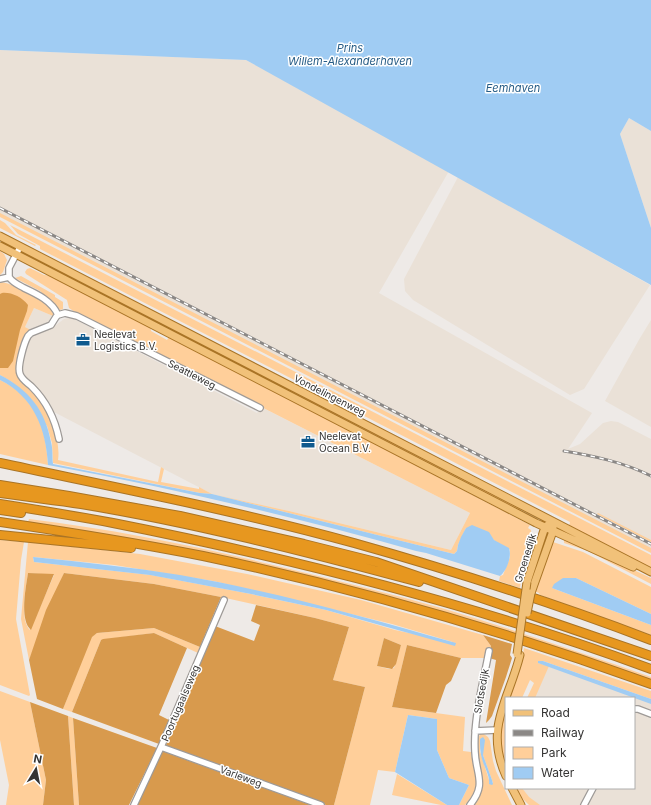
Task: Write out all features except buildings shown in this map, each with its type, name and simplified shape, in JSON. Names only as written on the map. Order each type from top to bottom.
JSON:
[{"type":"highway","points":[[0,463],[216,510],[354,543],[491,584],[651,640]]},
{"type":"highway","points":[[0,485],[180,516],[376,562],[651,656]]},
{"type":"highway","points":[[0,493],[81,504],[254,539],[496,603]]},
{"type":"highway","points":[[0,504],[111,523],[263,555],[372,582],[476,611],[651,669]]},
{"type":"highway","points":[[0,510],[111,523]]},
{"type":"highway","points":[[0,522],[86,535],[202,556],[386,600],[558,652],[651,684]]},
{"type":"highway","points":[[0,535],[202,556]]},
{"type":"main road","name":"Vondelingenweg","points":[[0,236],[396,439],[552,522],[651,572]]},
{"type":"main road","name":"Vondelingenweg","points":[[0,246],[545,527],[651,576]]},
{"type":"main road","name":"Groenedijk","points":[[505,773],[501,760],[497,730],[499,717],[515,670],[530,583],[545,527],[552,522],[553,531],[530,583],[531,593],[518,654]]},
{"type":"main road","points":[[549,542],[563,535]]},
{"type":"main road","points":[[512,789],[521,805]]},
{"type":"main road","points":[[517,798],[527,805]]},
{"type":"street","points":[[20,247],[9,268],[9,277],[12,282],[44,299],[53,306],[58,315],[51,325],[31,333],[28,336],[19,367],[21,377],[41,397],[50,412],[55,423],[58,439]]},
{"type":"street","points":[[0,279],[9,277]]},
{"type":"street","name":"Seattleweg","points":[[58,315],[65,313],[77,316],[260,408]]},
{"type":"street","name":"Poortugaalseweg","points":[[134,805],[161,747],[224,600]]},
{"type":"street","name":"Slotsedijk","points":[[470,805],[479,791],[480,785],[475,755],[475,731],[488,651]]},
{"type":"street","points":[[635,709],[638,708],[651,714]]},
{"type":"street","points":[[475,731],[497,730]]},
{"type":"street","name":"Varleweg","points":[[161,747],[321,805]]},
{"type":"street","points":[[584,805],[592,789]]},
{"type":"shaded area","points":[[0,50],[246,60],[449,171],[379,293],[592,413],[568,449],[580,444],[603,423],[611,421],[618,422],[651,439],[651,552],[0,216]]},
{"type":"shaded area","points":[[629,118],[651,131],[651,228],[620,134]]},
{"type":"shaded area","points":[[458,177],[650,285],[584,389],[570,395],[413,300],[405,291],[404,279]]},
{"type":"shaded area","points":[[9,293],[16,296],[28,305],[20,330],[13,361],[8,368],[0,368],[0,294]]},
{"type":"shaded area","points":[[34,308],[53,316],[50,323],[31,330],[25,327]]},
{"type":"shaded area","points":[[68,318],[72,318],[257,413],[261,407],[470,513],[451,550],[212,494],[52,411],[22,376],[20,367],[31,335],[56,325]]},
{"type":"shaded area","points":[[651,320],[651,427],[605,401]]},
{"type":"shaded area","points":[[28,573],[54,574],[31,630],[27,625],[24,611]]},
{"type":"shaded area","points":[[64,573],[154,584],[221,597],[200,647],[154,628],[97,633],[92,637],[63,709],[37,699],[29,660],[46,610]]},
{"type":"shaded area","points":[[256,605],[349,627],[333,680],[365,687],[334,805],[326,805],[166,745],[215,626],[254,641],[260,625],[251,621]]},
{"type":"shaded area","points":[[154,633],[187,648],[159,715],[169,720],[159,744],[72,712],[101,640]]},
{"type":"shaded area","points":[[483,635],[512,644],[510,655],[512,658],[506,677],[492,716],[486,723],[496,660],[489,658],[491,646]]},
{"type":"shaded area","points":[[384,638],[401,645],[396,664],[392,669],[377,666]]},
{"type":"shaded area","points":[[407,645],[461,658],[451,681],[446,685],[436,713],[392,707]]},
{"type":"shaded area","points":[[545,663],[651,702],[651,805],[538,805],[529,800],[521,789],[635,789],[635,697],[531,697]]},
{"type":"shaded area","points":[[30,702],[68,716],[74,805],[43,805],[46,780]]},
{"type":"shaded area","points":[[73,718],[157,748],[129,805],[79,805]]},
{"type":"shaded area","points":[[162,751],[311,805],[136,805]]},
{"type":"green space","points":[[0,213],[651,548],[651,553],[0,217]]},
{"type":"green space","points":[[0,220],[5,223],[16,235],[36,245],[35,246],[0,228]]},
{"type":"green space","points":[[10,225],[651,555],[651,569],[569,526],[570,522],[40,249],[40,246],[18,234]]},
{"type":"green space","points":[[0,251],[4,254],[7,260],[3,272],[0,275]]},
{"type":"green space","points":[[30,268],[44,275],[53,276],[138,320],[151,329],[151,331],[167,340],[169,337],[179,341],[430,471],[442,479],[530,525],[528,528],[531,530],[532,550],[521,580],[520,588],[499,581],[510,557],[510,550],[492,538],[466,528],[458,545],[457,551],[454,554],[212,494],[451,550],[470,513],[78,314],[69,308],[67,300],[26,274],[25,272],[27,269]]},
{"type":"green space","points":[[49,268],[85,285],[99,290],[521,508],[520,511]]},
{"type":"green space","points":[[21,276],[55,295],[55,297],[63,302],[63,309],[60,310],[40,291],[15,278]]},
{"type":"green space","points":[[0,282],[26,291],[40,299],[49,306],[54,315],[53,316],[34,308],[25,327],[31,330],[16,367],[16,371],[22,382],[37,396],[51,420],[58,445],[58,460],[158,482],[161,467],[164,469],[161,482],[199,489],[199,487],[212,494],[200,493],[53,463],[52,443],[47,426],[12,382],[0,375]]},
{"type":"green space","points":[[0,380],[22,395],[37,415],[45,438],[48,465],[0,454]]},
{"type":"green space","points":[[598,513],[651,540],[651,542],[597,514]]},
{"type":"green space","points":[[29,519],[182,544],[381,592],[497,625],[651,677],[651,681],[582,656],[178,548],[28,522]]},
{"type":"green space","points":[[564,538],[569,542],[578,544],[651,578],[651,584],[588,551],[564,543]]},
{"type":"green space","points":[[0,540],[24,542],[16,619],[29,696],[0,685]]},
{"type":"green space","points":[[28,542],[140,554],[247,574],[361,600],[483,635],[491,646],[489,658],[461,658],[407,645],[392,707],[465,717],[463,751],[471,752],[477,779],[475,790],[465,805],[459,805],[469,785],[449,778],[437,750],[437,719],[408,715],[395,772],[378,770],[370,805],[334,805],[365,687],[333,680],[349,627],[221,597],[154,584],[64,573],[29,660],[21,619]],"holes":[[[33,557],[114,565],[213,581],[392,624],[456,643],[395,630],[326,610],[251,594],[151,575],[34,562]],[[28,573],[54,575],[30,630],[25,619],[25,595]],[[384,638],[401,645],[394,668],[389,669],[377,666]]]},
{"type":"green space","points":[[553,542],[583,552],[651,587],[651,614],[576,578],[552,588],[651,625],[651,635],[540,595],[534,591]]},
{"type":"green space","points":[[154,628],[200,647],[198,653],[154,633],[101,640],[72,712],[63,709],[91,637],[97,633]]},
{"type":"green space","points":[[524,648],[651,691],[651,699],[543,661],[538,661],[538,663],[549,666],[535,697],[527,697],[534,683],[530,680],[522,697],[508,697],[522,660]]},
{"type":"green space","points":[[0,691],[30,702],[46,780],[43,805],[6,805],[9,785],[0,740]]},
{"type":"green space","points":[[505,708],[505,764],[503,757],[499,732]]},
{"type":"green space","points":[[68,716],[73,718],[79,805],[74,805]]},
{"type":"green space","points":[[481,732],[488,737],[496,771],[512,805],[471,805],[478,796],[477,741]],"holes":[[[482,738],[483,755],[493,783],[489,784],[480,751]]]},
{"type":"green space","points":[[397,774],[447,805],[392,795]]},
{"type":"green space","points":[[516,789],[523,789],[529,797],[540,805],[529,805]]},
{"type":"water","points":[[0,0],[651,0],[651,131],[629,118],[620,134],[651,228],[651,285],[246,60],[0,50]]},
{"type":"water","points":[[0,375],[27,394],[40,411],[45,420],[52,447],[53,464],[200,493],[212,494],[454,554],[457,551],[461,537],[466,528],[472,525],[489,532],[494,540],[509,548],[510,555],[505,571],[500,576],[426,553],[325,526],[187,493],[48,465],[44,439],[36,415],[22,395],[0,380]]},
{"type":"water","points":[[33,557],[143,570],[215,581],[319,605],[456,643],[455,646],[326,610],[251,594],[150,575],[34,562]]},
{"type":"water","points":[[563,578],[576,578],[651,614],[651,625],[552,588],[554,584]]},
{"type":"water","points":[[538,661],[543,661],[651,699],[651,704],[635,697],[538,663]]},
{"type":"water","points":[[408,715],[437,719],[437,750],[449,778],[469,785],[459,805],[447,805],[395,772]]},
{"type":"water","points":[[483,737],[485,740],[483,755],[492,780],[492,785],[489,784],[488,774],[481,754],[480,739]]},
{"type":"railway","points":[[0,208],[651,544]]},
{"type":"railway","points":[[564,451],[608,460],[651,476]]},
{"type":"place","name":"Neelevat Logistics B.V.","points":[[83,340]]},
{"type":"place","name":"Neelevat Ocean B.V.","points":[[308,442]]},
{"type":"water label","name":"Prins Willem-Alexanderhaven","points":[[350,54]]},
{"type":"water label","name":"Eemhaven","points":[[513,88]]}]
